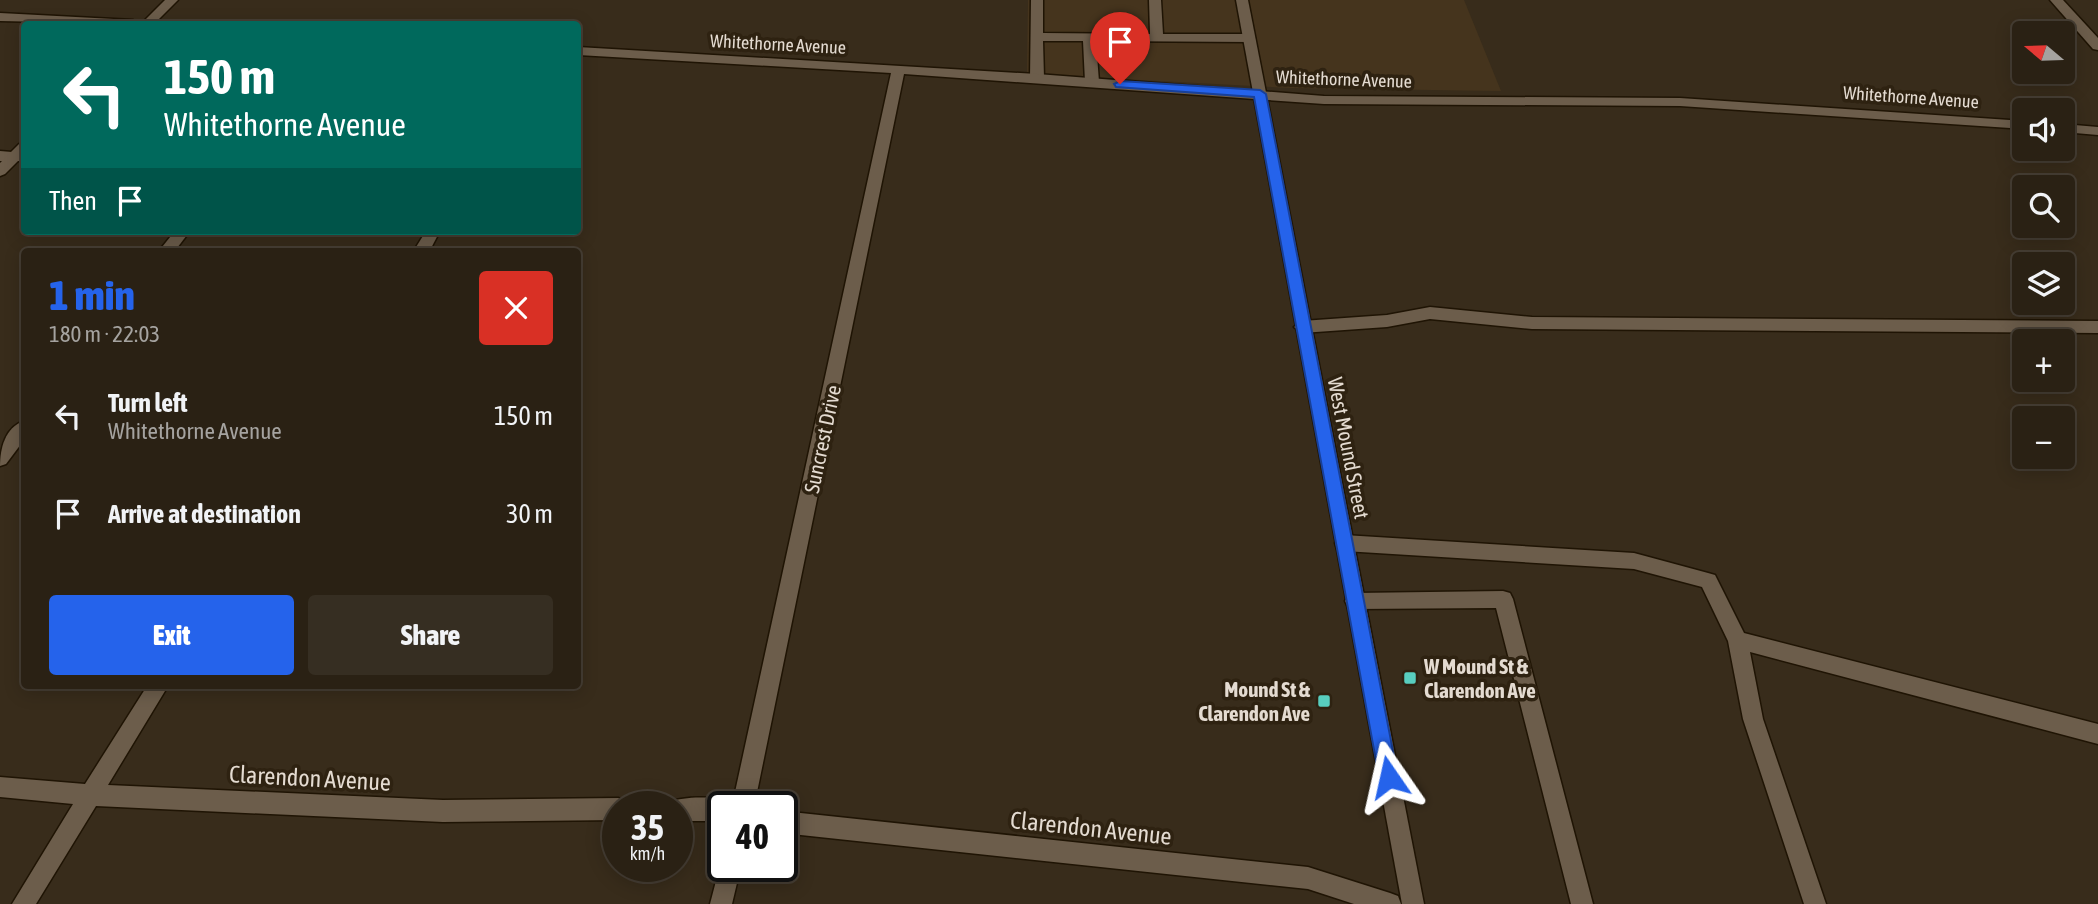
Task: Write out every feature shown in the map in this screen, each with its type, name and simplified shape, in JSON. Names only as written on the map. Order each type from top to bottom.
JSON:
[{"type":"street","points":[[150,21],[172,0]]},
{"type":"street","points":[[1037,0],[1037,78]]},
{"type":"street","points":[[1155,0],[1157,38]]},
{"type":"street","name":"West Mound Street","points":[[1242,0],[1413,904]]},
{"type":"street","points":[[2056,0],[2098,47]]},
{"type":"street","points":[[0,17],[76,21]]},
{"type":"street","points":[[1037,37],[1249,38]]},
{"type":"street","points":[[1089,37],[1093,82]]},
{"type":"street","name":"Whitethorne Avenue","points":[[581,51],[1037,78],[1324,100],[1680,102],[2012,124]]},
{"type":"street","name":"Suncrest Drive","points":[[746,791],[898,70]]},
{"type":"street","points":[[2075,129],[2098,131]]},
{"type":"street","points":[[0,171],[16,154]]},
{"type":"street","points":[[1302,327],[1387,321],[1430,313],[1532,323],[2098,327]]},
{"type":"street","points":[[0,459],[21,432]]},
{"type":"street","points":[[1344,543],[1634,561],[1708,581],[1738,640],[1754,719],[1815,904]]},
{"type":"street","points":[[1355,601],[1503,599],[1582,904]]},
{"type":"street","points":[[1738,640],[2098,734]]},
{"type":"street","points":[[23,904],[156,689]]},
{"type":"street","name":"Clarendon Avenue","points":[[0,787],[91,795],[443,811],[602,809]]},
{"type":"street","name":"Clarendon Avenue","points":[[798,824],[1308,878],[1390,904]]},
{"type":"street","points":[[721,904],[726,882]]},
{"type":"shaded area","points":[[1028,0],[1464,0],[1501,91],[1291,88],[1027,74]]},
{"type":"place","name":"W Mound St & Clarendon Ave","points":[[1410,678]]},
{"type":"place","name":"Mound St & Clarendon Ave","points":[[1324,701]]},
{"type":"route","points":[[1120,84],[1260,94],[1389,777]]}]
